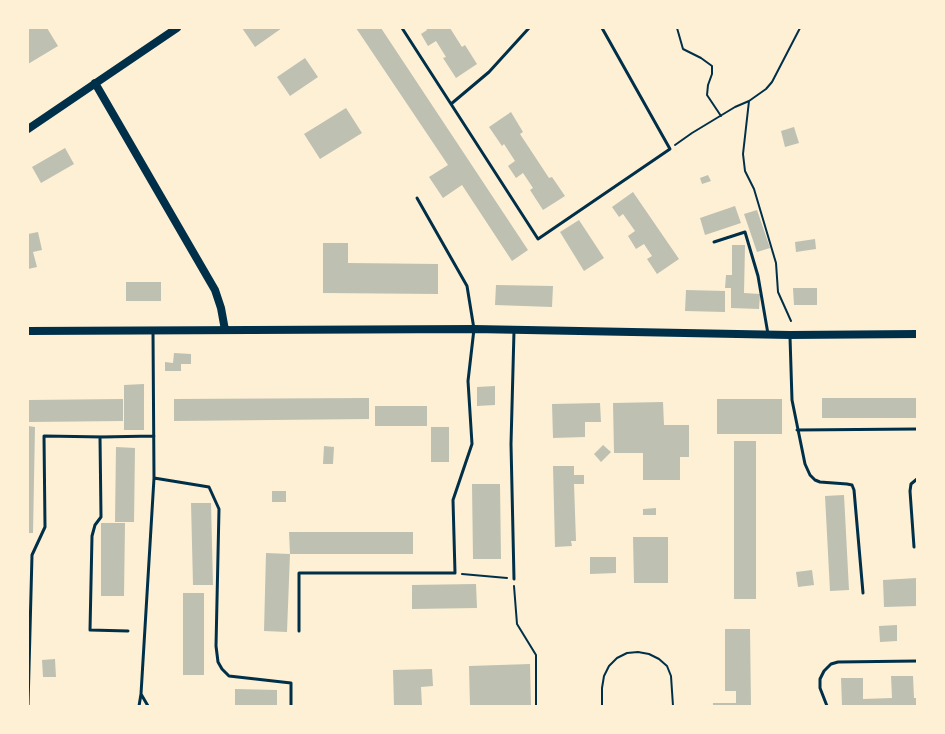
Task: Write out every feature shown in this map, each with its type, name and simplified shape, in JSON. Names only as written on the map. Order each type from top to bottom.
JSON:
[{"type":"main road","points":[[28,129],[176,28]]},
{"type":"main road","points":[[95,83],[215,290],[221,308],[225,330]]},
{"type":"main road","points":[[28,331],[514,329],[790,335],[917,334]]},
{"type":"lane","points":[[402,28],[538,239],[670,149],[602,28]]},
{"type":"lane","points":[[451,104],[489,72],[528,28]]},
{"type":"lane","points":[[299,631],[299,573],[455,573],[453,500],[472,444],[468,381],[474,329],[466,286],[418,198]]},
{"type":"lane","points":[[714,242],[745,232],[758,276],[768,334]]},
{"type":"lane","points":[[514,329],[511,444],[514,578]]},
{"type":"lane","points":[[139,706],[141,694],[154,478],[153,330]]},
{"type":"lane","points":[[790,335],[791,388],[797,430],[805,464],[812,478],[820,482],[850,484],[854,490],[863,594]]},
{"type":"lane","points":[[797,430],[917,429]]},
{"type":"lane","points":[[28,706],[32,555],[45,527],[44,436],[154,436]]},
{"type":"lane","points":[[100,437],[101,517],[95,525],[92,536],[90,630],[128,631]]},
{"type":"lane","points":[[154,478],[210,487],[219,509],[216,646],[218,662],[229,676],[291,683],[291,706]]},
{"type":"lane","points":[[914,547],[910,491],[911,484],[917,479]]},
{"type":"lane","points":[[827,706],[822,697],[819,683],[821,675],[831,664],[838,662],[917,661]]},
{"type":"lane","points":[[141,694],[148,706]]},
{"type":"path","points":[[677,28],[683,49],[701,58],[712,66],[712,74],[708,85],[707,96],[721,116]]},
{"type":"path","points":[[670,149],[692,133],[735,107],[749,101],[766,89],[772,82],[800,28]]},
{"type":"path","points":[[749,101],[743,154],[744,167],[748,179],[754,189],[776,263],[778,292],[791,321]]},
{"type":"path","points":[[455,573],[514,578],[517,624],[536,655],[536,706]]},
{"type":"path","points":[[602,706],[604,676],[609,666],[617,658],[627,653],[638,652],[659,658],[666,666],[672,676],[673,706]]},
{"type":"building","points":[[28,28],[47,28],[58,46],[28,64]]},
{"type":"building","points":[[242,28],[282,28],[255,47]]},
{"type":"building","points":[[356,28],[381,28],[528,250],[512,261],[462,185],[443,198],[429,177],[448,165]]},
{"type":"building","points":[[426,28],[450,28],[462,47],[465,45],[477,64],[456,78],[443,58],[446,57],[436,41],[428,46],[421,34],[427,30]]},
{"type":"building","points":[[305,58],[318,77],[290,96],[277,77]]},
{"type":"building","points":[[346,108],[362,133],[320,159],[304,134]]},
{"type":"building","points":[[511,112],[523,132],[520,134],[549,178],[552,177],[565,196],[543,210],[530,190],[533,188],[523,173],[516,178],[508,166],[515,161],[504,144],[502,146],[489,127]]},
{"type":"building","points":[[794,127],[799,143],[785,147],[781,131]]},
{"type":"building","points":[[65,148],[74,164],[41,183],[32,167]]},
{"type":"building","points":[[708,175],[711,181],[702,184],[700,178]]},
{"type":"building","points":[[633,192],[679,259],[657,274],[647,259],[652,256],[644,244],[636,249],[628,236],[635,231],[623,214],[619,217],[612,207]]},
{"type":"building","points":[[735,206],[741,223],[705,235],[700,218]]},
{"type":"building","points":[[757,210],[770,248],[757,252],[744,214]]},
{"type":"building","points":[[579,220],[604,258],[584,271],[560,232]]},
{"type":"building","points":[[38,232],[42,250],[33,252],[37,267],[28,269],[28,234]]},
{"type":"building","points":[[815,239],[816,249],[796,252],[795,242]]},
{"type":"building","points":[[323,243],[348,243],[348,263],[438,264],[438,294],[323,293]]},
{"type":"building","points":[[732,245],[745,245],[744,293],[760,294],[759,309],[731,308],[731,288],[725,288],[726,275],[732,275]]},
{"type":"building","points":[[126,282],[161,282],[161,301],[126,301]]},
{"type":"building","points":[[496,285],[553,286],[552,307],[495,305]]},
{"type":"building","points":[[793,288],[817,288],[817,305],[794,305]]},
{"type":"building","points":[[686,290],[725,291],[725,312],[685,311]]},
{"type":"building","points":[[174,353],[191,354],[191,364],[181,364],[181,371],[165,371],[165,362],[173,363]]},
{"type":"building","points":[[144,384],[144,430],[124,430],[124,385]]},
{"type":"building","points":[[495,386],[495,405],[477,406],[477,387]]},
{"type":"building","points":[[369,398],[369,419],[174,421],[174,399]]},
{"type":"building","points":[[822,398],[917,398],[917,418],[822,418]]},
{"type":"building","points":[[123,399],[123,421],[29,422],[29,400]]},
{"type":"building","points":[[717,399],[782,399],[782,434],[717,434]]},
{"type":"building","points":[[663,402],[664,425],[689,425],[689,457],[680,457],[680,480],[643,480],[643,453],[614,453],[613,403]]},
{"type":"building","points":[[600,403],[601,422],[585,422],[585,437],[553,438],[552,404]]},
{"type":"building","points":[[375,406],[427,406],[427,426],[375,426]]},
{"type":"building","points":[[28,426],[35,427],[33,533],[28,533]]},
{"type":"building","points":[[431,427],[449,427],[449,462],[431,462]]},
{"type":"building","points":[[734,441],[756,441],[756,599],[734,599]]},
{"type":"building","points":[[603,445],[611,452],[601,462],[594,454]]},
{"type":"building","points":[[324,446],[334,447],[333,464],[323,464]]},
{"type":"building","points":[[116,447],[135,448],[134,522],[115,522]]},
{"type":"building","points":[[553,466],[574,466],[574,475],[584,475],[584,484],[574,484],[576,541],[571,541],[572,546],[555,547]]},
{"type":"building","points":[[472,484],[500,484],[501,559],[473,559]]},
{"type":"building","points":[[272,491],[286,491],[286,502],[272,502]]},
{"type":"building","points":[[844,495],[849,590],[830,591],[825,496]]},
{"type":"building","points":[[191,503],[211,503],[213,585],[193,585]]},
{"type":"building","points":[[656,508],[656,515],[643,515],[643,509]]},
{"type":"building","points":[[101,523],[125,523],[124,596],[101,596]]},
{"type":"building","points":[[289,532],[413,532],[413,554],[290,554]]},
{"type":"building","points":[[633,537],[668,537],[668,583],[634,583]]},
{"type":"building","points":[[266,553],[290,554],[287,632],[264,631]]},
{"type":"building","points":[[590,557],[616,557],[616,573],[590,574]]},
{"type":"building","points":[[812,570],[814,585],[798,587],[796,572]]},
{"type":"building","points":[[917,578],[917,606],[884,607],[883,580]]},
{"type":"building","points":[[476,584],[477,608],[412,609],[412,585]]},
{"type":"building","points":[[183,593],[204,593],[204,675],[183,675]]},
{"type":"building","points":[[897,625],[897,641],[880,642],[879,626]]},
{"type":"building","points":[[725,629],[750,629],[751,706],[713,706],[713,703],[736,703],[736,691],[725,691]]},
{"type":"building","points":[[55,659],[56,677],[43,677],[42,660]]},
{"type":"building","points":[[530,664],[531,706],[470,706],[469,666]]},
{"type":"building","points":[[432,669],[433,686],[421,687],[422,706],[394,706],[393,670]]},
{"type":"building","points":[[891,676],[913,676],[914,698],[917,698],[917,706],[842,706],[841,678],[863,678],[863,699],[892,698]]},
{"type":"building","points":[[235,689],[277,690],[277,706],[235,706]]}]
